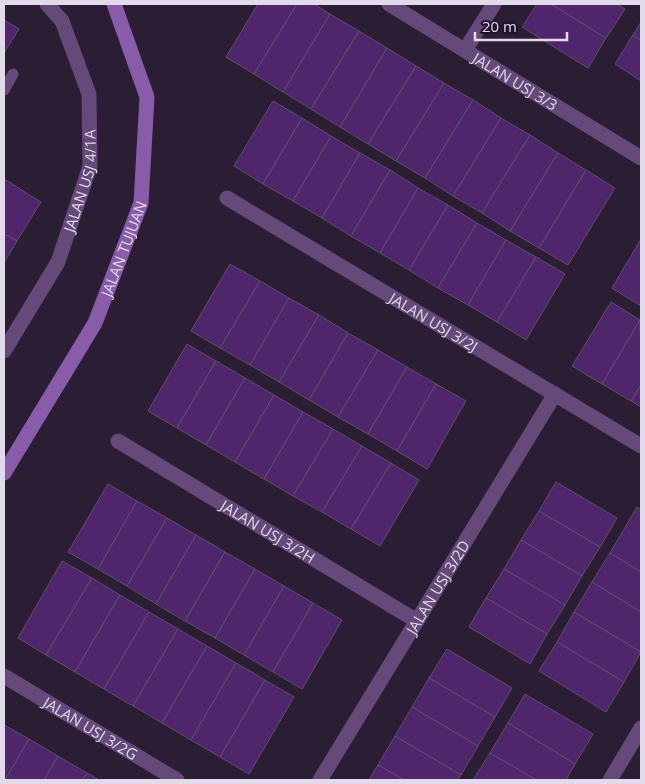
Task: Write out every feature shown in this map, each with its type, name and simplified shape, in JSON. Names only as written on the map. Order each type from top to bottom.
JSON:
[{"type":"street","name":"JALAN USJ 4/1A","points":[[4,351],[58,262],[90,166],[89,94],[62,21],[47,4]]},
{"type":"street","name":"JALAN TUJUAN","points":[[4,473],[95,323],[141,203],[147,98],[114,4]]},
{"type":"street","name":"JALAN USJ 3/3","points":[[388,4],[641,158]]},
{"type":"street","points":[[465,50],[494,4]]},
{"type":"street","name":"JALAN USJ 3/2J","points":[[227,198],[641,446]]},
{"type":"street","name":"JALAN USJ 3/2D","points":[[320,780],[555,394]]},
{"type":"street","name":"JALAN USJ 3/2H","points":[[118,441],[417,621]]},
{"type":"street","name":"JALAN USJ 3/2G","points":[[4,676],[177,780]]},
{"type":"street","points":[[610,780],[641,728]]},
{"type":"lane","points":[[4,90],[13,74]]},
{"type":"building","points":[[258,4],[297,4],[254,74],[226,57]]},
{"type":"building","points":[[297,4],[314,4],[330,14],[283,92],[254,74]]},
{"type":"building","points":[[537,4],[551,4],[606,38],[588,68],[522,27]]},
{"type":"building","points":[[551,4],[616,4],[625,9],[606,38]]},
{"type":"building","points":[[330,14],[359,31],[311,109],[283,92]]},
{"type":"building","points":[[4,20],[19,29],[4,53]]},
{"type":"building","points":[[641,22],[641,41],[633,35]]},
{"type":"building","points":[[359,31],[387,48],[340,127],[311,109]]},
{"type":"building","points":[[633,35],[641,41],[641,81],[615,64]]},
{"type":"building","points":[[387,48],[416,66],[368,144],[340,127]]},
{"type":"building","points":[[416,66],[444,83],[396,161],[368,144]]},
{"type":"building","points":[[444,83],[473,100],[425,178],[396,161]]},
{"type":"building","points":[[473,100],[501,118],[453,196],[425,178]]},
{"type":"building","points":[[273,101],[302,118],[263,184],[234,166]]},
{"type":"building","points":[[302,118],[331,136],[293,201],[263,184]]},
{"type":"building","points":[[501,118],[530,135],[482,213],[453,196]]},
{"type":"building","points":[[530,135],[558,153],[510,231],[482,213]]},
{"type":"building","points":[[331,136],[360,153],[322,218],[293,201]]},
{"type":"building","points":[[360,153],[390,170],[351,236],[322,218]]},
{"type":"building","points":[[558,153],[586,170],[539,248],[510,231]]},
{"type":"building","points":[[390,170],[418,188],[380,253],[351,236]]},
{"type":"building","points":[[586,170],[615,188],[568,265],[539,248]]},
{"type":"building","points":[[4,179],[41,202],[17,241],[4,234]]},
{"type":"building","points":[[418,188],[448,205],[409,270],[380,253]]},
{"type":"building","points":[[448,205],[477,223],[438,288],[409,270]]},
{"type":"building","points":[[477,223],[506,240],[468,305],[438,288]]},
{"type":"building","points":[[4,234],[17,241],[4,263]]},
{"type":"building","points":[[641,239],[641,306],[612,288]]},
{"type":"building","points":[[506,240],[536,257],[497,322],[468,305]]},
{"type":"building","points":[[536,257],[565,274],[526,340],[497,322]]},
{"type":"building","points":[[230,264],[260,281],[220,348],[191,331]]},
{"type":"building","points":[[260,281],[289,298],[250,365],[220,348]]},
{"type":"building","points":[[289,298],[319,315],[279,382],[250,365]]},
{"type":"building","points":[[611,302],[640,320],[602,384],[572,366]]},
{"type":"building","points":[[319,315],[348,333],[309,400],[279,382]]},
{"type":"building","points":[[640,320],[641,385],[631,401],[602,384]]},
{"type":"building","points":[[348,333],[378,350],[338,417],[309,400]]},
{"type":"building","points":[[187,344],[216,361],[177,428],[148,411]]},
{"type":"building","points":[[378,350],[407,367],[368,434],[338,417]]},
{"type":"building","points":[[216,361],[245,378],[206,445],[177,428]]},
{"type":"building","points":[[407,367],[436,384],[397,451],[368,434]]},
{"type":"building","points":[[245,378],[274,395],[235,462],[206,445]]},
{"type":"building","points":[[436,384],[466,401],[427,469],[397,451]]},
{"type":"building","points":[[641,385],[641,407],[631,401]]},
{"type":"building","points":[[274,395],[303,412],[264,479],[235,462]]},
{"type":"building","points":[[303,412],[333,429],[293,496],[264,479]]},
{"type":"building","points":[[333,429],[362,446],[322,512],[293,496]]},
{"type":"building","points":[[362,446],[391,463],[351,529],[322,512]]},
{"type":"building","points":[[391,463],[419,480],[380,546],[351,529]]},
{"type":"building","points":[[556,482],[617,518],[600,547],[539,511]]},
{"type":"building","points":[[108,484],[137,501],[98,569],[68,552]]},
{"type":"building","points":[[137,501],[167,518],[127,586],[98,569]]},
{"type":"building","points":[[637,507],[641,510],[641,572],[610,553]]},
{"type":"building","points":[[539,511],[600,547],[582,576],[521,540]]},
{"type":"building","points":[[167,518],[196,535],[156,604],[127,586]]},
{"type":"building","points":[[196,535],[225,552],[185,621],[156,604]]},
{"type":"building","points":[[521,540],[582,576],[565,605],[504,569]]},
{"type":"building","points":[[225,552],[255,569],[215,638],[185,621]]},
{"type":"building","points":[[610,553],[641,572],[641,612],[592,582]]},
{"type":"building","points":[[62,561],[92,578],[46,655],[18,638]]},
{"type":"building","points":[[255,569],[284,586],[244,655],[215,638]]},
{"type":"building","points":[[504,569],[565,605],[547,634],[486,598]]},
{"type":"building","points":[[92,578],[120,595],[75,672],[46,655]]},
{"type":"building","points":[[592,582],[641,612],[641,652],[574,612]]},
{"type":"building","points":[[284,586],[313,603],[273,672],[244,655]]},
{"type":"building","points":[[120,595],[149,612],[104,689],[75,672]]},
{"type":"building","points":[[486,598],[547,634],[530,664],[469,627]]},
{"type":"building","points":[[313,603],[342,620],[302,689],[273,672]]},
{"type":"building","points":[[149,612],[178,629],[133,706],[104,689]]},
{"type":"building","points":[[574,612],[641,652],[624,682],[557,642]]},
{"type":"building","points":[[178,629],[207,646],[162,723],[133,706]]},
{"type":"building","points":[[557,642],[624,682],[606,712],[539,671]]},
{"type":"building","points":[[207,646],[236,663],[191,740],[162,723]]},
{"type":"building","points":[[447,649],[512,688],[495,717],[429,678]]},
{"type":"building","points":[[236,663],[265,680],[220,757],[191,740]]},
{"type":"building","points":[[429,678],[495,717],[478,746],[412,707]]},
{"type":"building","points":[[265,680],[294,697],[249,774],[220,757]]},
{"type":"building","points":[[525,694],[593,734],[575,764],[508,723]]},
{"type":"building","points":[[412,707],[478,746],[461,775],[395,736]]},
{"type":"building","points":[[508,723],[575,764],[566,780],[536,780],[490,753]]},
{"type":"building","points":[[4,725],[29,739],[5,780],[4,780]]},
{"type":"building","points":[[395,736],[461,775],[457,780],[404,780],[378,765]]},
{"type":"building","points":[[29,739],[58,756],[44,780],[5,780]]},
{"type":"building","points":[[490,753],[536,780],[473,780]]},
{"type":"building","points":[[58,756],[87,773],[82,780],[44,780]]},
{"type":"building","points":[[378,765],[404,780],[369,780]]},
{"type":"building","points":[[87,773],[99,780],[82,780]]}]
